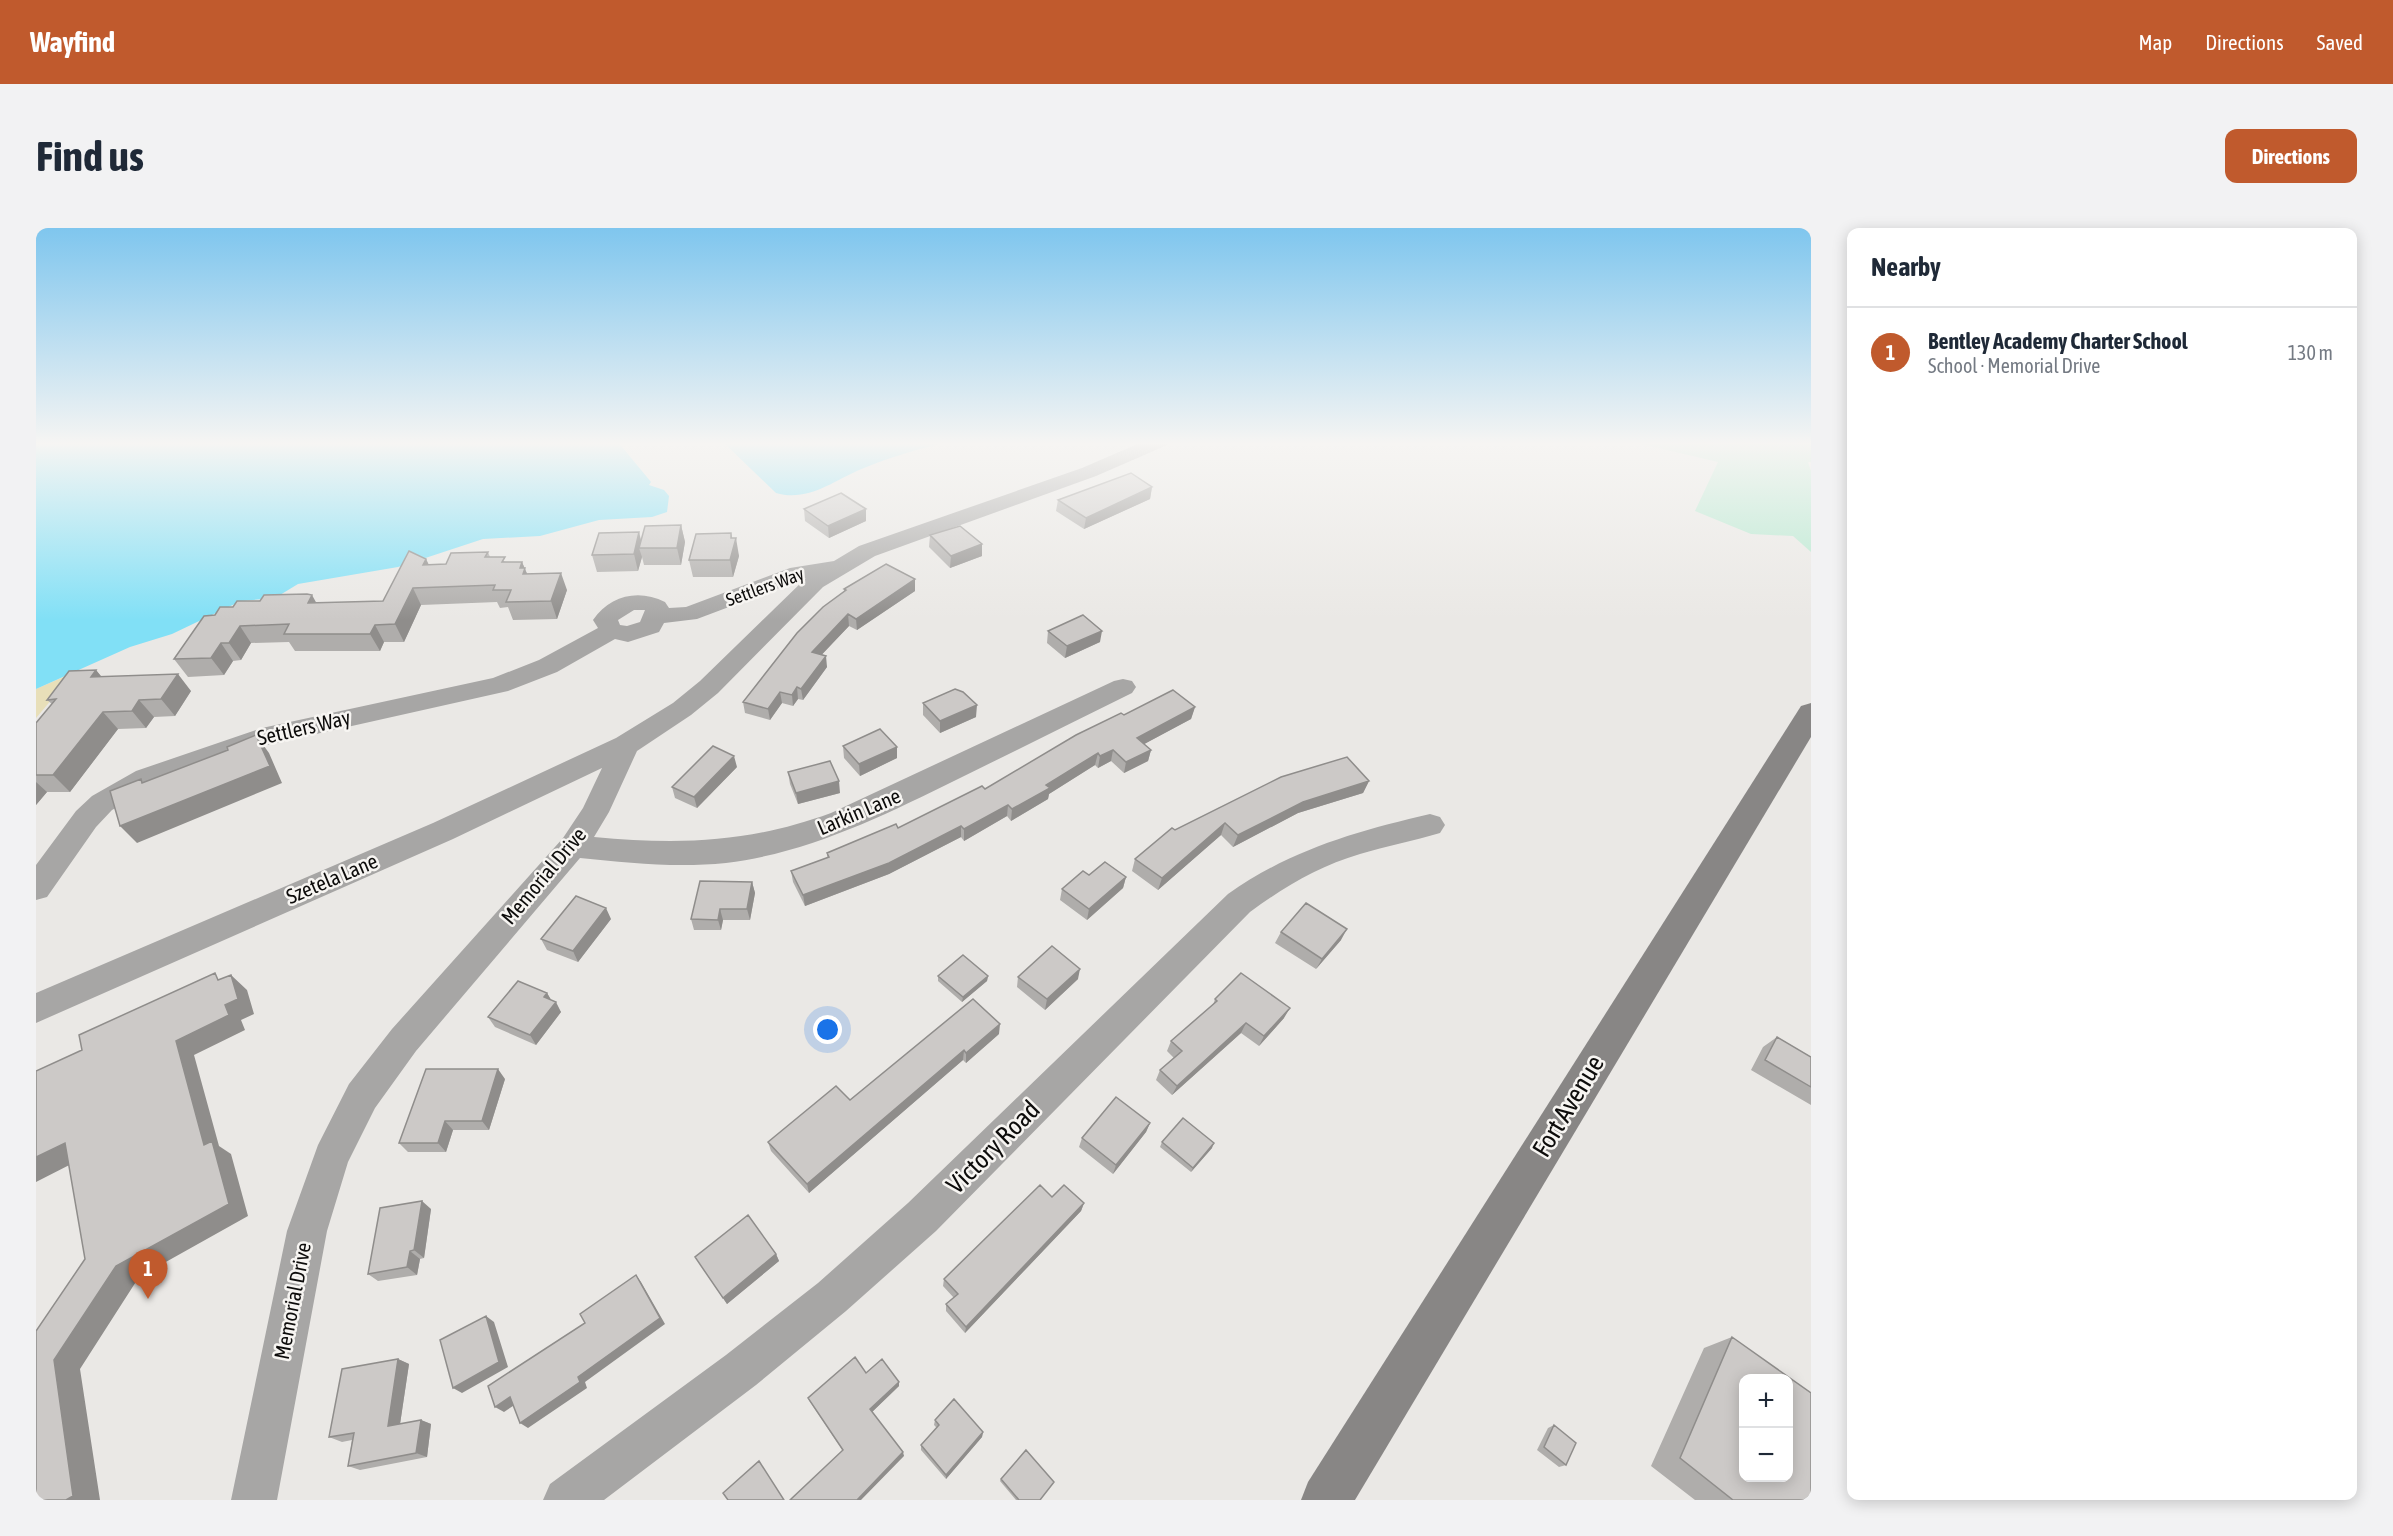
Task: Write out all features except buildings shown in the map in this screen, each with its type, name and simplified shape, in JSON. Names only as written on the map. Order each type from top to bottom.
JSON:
[{"type":"street","points":[[626,745],[682,709],[708,687],[793,602],[840,566],[896,539],[1004,501]]},
{"type":"street","name":"Settlers Way","points":[[36,888],[86,819],[102,803],[146,778],[262,737],[500,685],[548,666],[610,631],[628,634],[640,631],[650,627],[655,616],[689,614],[798,573],[840,566]]},
{"type":"street","name":"Larkin Lane","points":[[573,846],[685,854],[773,844],[865,812],[1124,687]]},
{"type":"street","name":"Fort Avenue","points":[[1326,1500],[1811,713]]},
{"type":"street","name":"Memorial Drive","points":[[254,1500],[307,1231],[331,1158],[362,1096],[404,1040],[573,846],[601,802],[626,745]]},
{"type":"street","name":"Szetela Lane","points":[[36,1008],[490,810],[626,745]]},
{"type":"street","name":"Victory Road","points":[[566,1500],[741,1370],[849,1282],[922,1217],[1239,903],[1265,882],[1320,854],[1353,843],[1430,825]]},
{"type":"green space","points":[[1700,501],[1811,501],[1811,552],[1793,536],[1751,534],[1695,511]]},
{"type":"sand","points":[[75,672],[36,718],[36,689]]},
{"type":"water","points":[[36,501],[668,501],[667,512],[652,517],[599,520],[540,536],[483,539],[398,567],[298,584],[275,598],[241,601],[172,634],[130,647],[36,689]]},
{"type":"place","name":"Bentley Academy Charter School","points":[[148,1299]]}]
